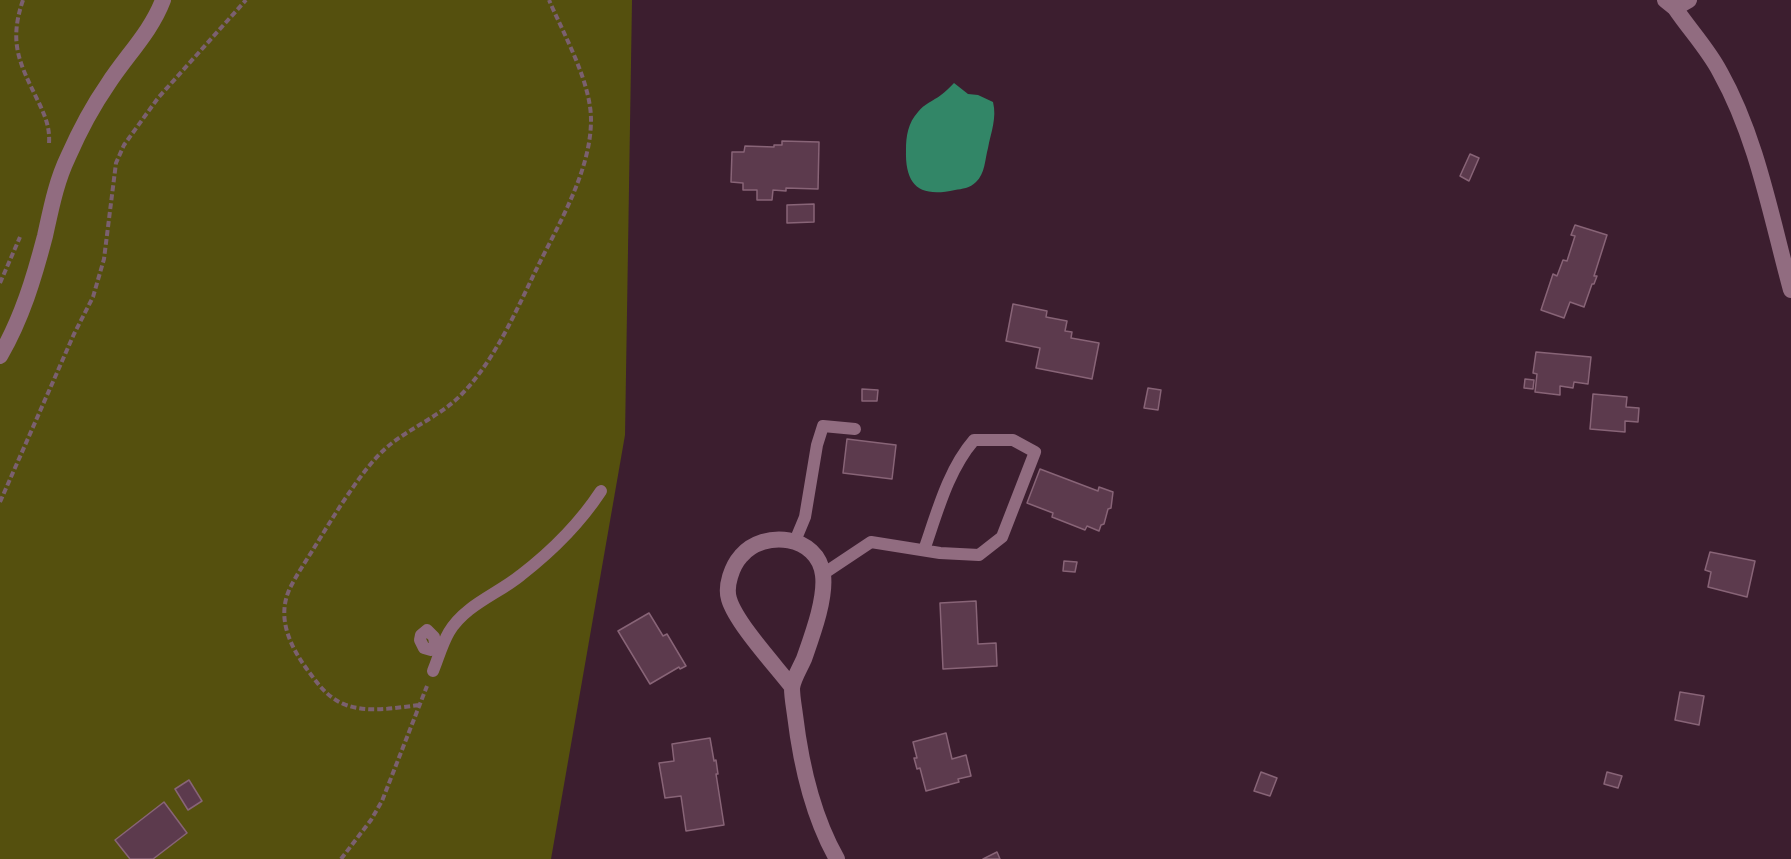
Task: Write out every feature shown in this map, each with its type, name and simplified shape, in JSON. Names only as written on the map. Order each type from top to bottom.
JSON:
[{"type":"street","points":[[0,356],[24,309],[45,236],[56,186],[68,157],[89,114],[108,83],[140,41],[164,0]]},
{"type":"street","points":[[1676,3],[1719,71],[1740,115],[1757,166],[1791,290]]},
{"type":"street","points":[[792,687],[741,622],[728,597],[732,570],[741,555],[754,546],[775,539],[795,541],[806,546],[816,557],[823,574],[822,594],[816,617],[792,687],[799,750],[809,789],[820,824],[837,859]]},
{"type":"lane","points":[[795,541],[805,517],[816,445],[823,426],[855,429]]},
{"type":"lane","points":[[823,574],[871,542],[924,550],[979,555],[1002,537],[1035,452],[1014,440],[974,441],[964,453],[951,478],[924,550]]},
{"type":"lane","points":[[433,671],[436,652],[457,622],[543,556],[584,517],[601,491]]},
{"type":"path","points":[[23,0],[15,30],[16,43],[20,61],[50,130],[48,147]]},
{"type":"path","points":[[0,502],[74,334],[93,297],[104,259],[116,163],[124,145],[158,98],[246,0]]},
{"type":"path","points":[[418,705],[373,709],[348,706],[333,699],[322,689],[296,656],[286,631],[284,608],[290,588],[325,530],[377,458],[386,448],[436,416],[461,395],[488,362],[561,221],[585,161],[591,119],[586,91],[549,0]]},
{"type":"path","points":[[0,283],[21,235]]},
{"type":"path","points":[[341,859],[371,820],[382,801],[433,671]]},
{"type":"shaded area","points":[[0,0],[632,0],[625,435],[551,859],[0,859]]},
{"type":"shaded area","points":[[954,83],[968,94],[978,95],[993,102],[994,119],[984,166],[979,179],[969,187],[943,192],[923,190],[912,180],[908,172],[906,140],[908,130],[920,109]]},
{"type":"building","points":[[782,141],[819,142],[818,189],[773,190],[772,200],[757,200],[757,190],[743,190],[743,183],[731,182],[732,152],[744,152],[745,146],[774,147],[774,145],[782,145]]},
{"type":"building","points":[[1470,154],[1479,158],[1469,181],[1460,176]]},
{"type":"building","points":[[814,204],[814,222],[787,223],[787,205]]},
{"type":"building","points":[[1575,225],[1607,235],[1594,276],[1597,276],[1584,307],[1570,302],[1564,318],[1541,310],[1553,274],[1557,276],[1563,260],[1567,261],[1575,236],[1571,235]]},
{"type":"building","points":[[1013,304],[1047,311],[1046,317],[1067,321],[1065,331],[1072,332],[1071,338],[1099,343],[1092,379],[1036,368],[1040,348],[1006,341]]},
{"type":"building","points":[[1536,352],[1591,357],[1588,384],[1574,382],[1573,388],[1560,386],[1560,395],[1535,392],[1537,374],[1533,373]]},
{"type":"building","points":[[1525,379],[1534,380],[1533,389],[1524,388]]},
{"type":"building","points":[[1148,388],[1161,390],[1158,410],[1144,408]]},
{"type":"building","points":[[862,389],[878,390],[877,401],[862,401]]},
{"type":"building","points":[[1593,394],[1627,397],[1626,407],[1639,408],[1638,422],[1625,421],[1625,432],[1590,429]]},
{"type":"building","points":[[847,439],[896,445],[892,479],[843,473]]},
{"type":"building","points":[[1040,469],[1098,491],[1099,487],[1113,492],[1111,508],[1108,509],[1104,524],[1101,525],[1099,531],[1087,526],[1085,530],[1052,517],[1053,513],[1027,503]]},
{"type":"building","points":[[1710,552],[1755,561],[1747,597],[1708,587],[1711,572],[1705,570]]},
{"type":"building","points":[[1064,561],[1077,562],[1075,572],[1063,571]]},
{"type":"building","points":[[976,601],[978,644],[996,643],[997,666],[943,669],[940,603]]},
{"type":"building","points":[[649,613],[663,636],[667,634],[686,666],[680,669],[679,667],[650,684],[618,631]]},
{"type":"building","points":[[1680,692],[1704,696],[1699,725],[1675,720]]},
{"type":"building","points":[[946,733],[952,759],[966,755],[971,776],[958,779],[959,782],[926,791],[920,768],[917,769],[914,758],[917,758],[913,742]]},
{"type":"building","points":[[710,738],[714,761],[716,760],[724,825],[686,831],[681,796],[665,798],[659,763],[674,761],[672,744]]},
{"type":"building","points":[[1261,772],[1277,778],[1270,796],[1254,791]]},
{"type":"building","points":[[1607,772],[1622,776],[1618,788],[1604,784]]},
{"type":"building","points":[[189,780],[202,801],[188,810],[175,789]]},
{"type":"building","points":[[164,802],[187,833],[153,859],[130,859],[115,840]]},
{"type":"building","points":[[997,852],[1000,859],[983,859]]}]
